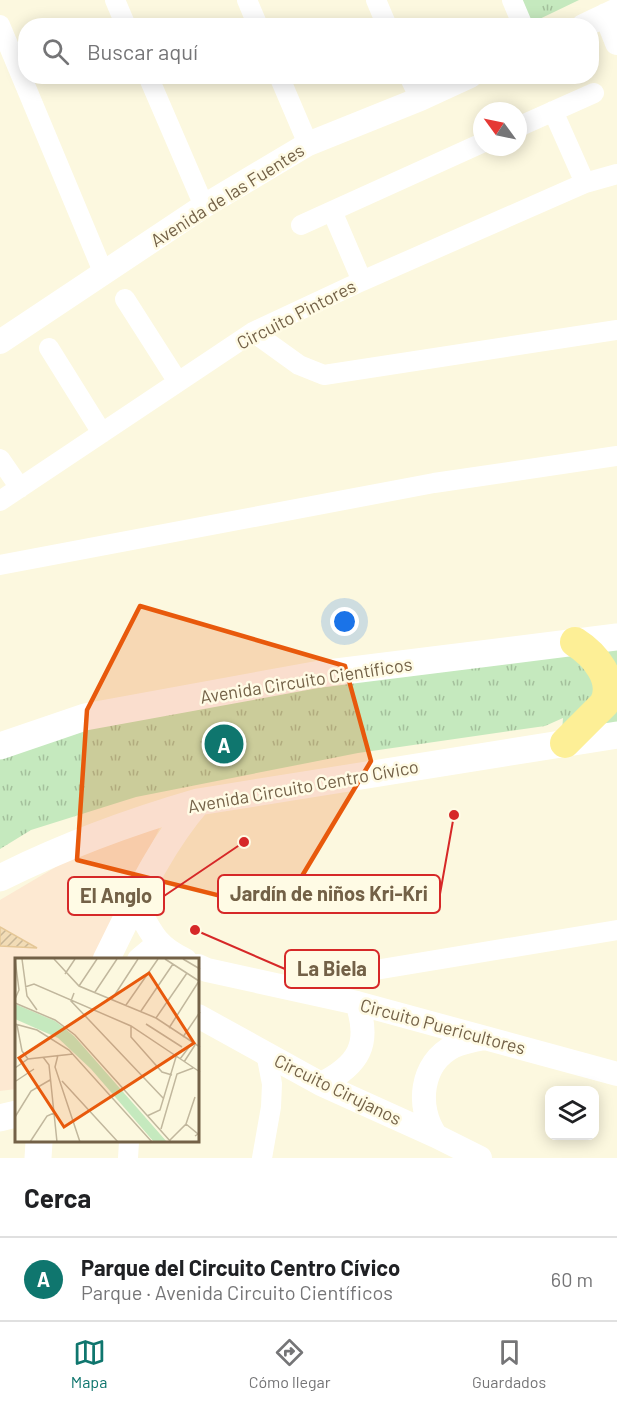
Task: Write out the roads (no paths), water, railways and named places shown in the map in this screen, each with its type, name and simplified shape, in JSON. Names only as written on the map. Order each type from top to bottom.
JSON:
[{"type":"main road","name":"Avenida Circuito Científicos","points":[[0,746],[85,717],[285,680],[617,637]]},
{"type":"main road","points":[[565,743],[604,704],[608,690],[608,677],[604,670],[590,653],[575,642]]},
{"type":"main road","name":"Avenida Circuito Centro Cívico","points":[[0,878],[52,852],[154,815],[198,802],[617,735]]},
{"type":"main road","points":[[107,958],[166,845],[183,819],[198,802]]},
{"type":"main road","points":[[0,1118],[15,1114]]},
{"type":"main road","points":[[38,1158],[39,1143]]},
{"type":"street","points":[[115,0],[123,18]]},
{"type":"street","points":[[247,0],[255,18]]},
{"type":"street","points":[[376,0],[384,18]]},
{"type":"street","points":[[512,0],[520,18]]},
{"type":"street","points":[[611,13],[617,43]]},
{"type":"street","points":[[0,25],[18,68]]},
{"type":"street","points":[[25,84],[104,274]]},
{"type":"street","points":[[151,84],[204,206]]},
{"type":"street","points":[[282,84],[308,144]]},
{"type":"street","points":[[413,84],[420,99]]},
{"type":"street","name":"Avenida de las Fuentes","points":[[2,336],[104,274],[204,206],[308,144],[453,84]]},
{"type":"street","points":[[527,123],[594,93]]},
{"type":"street","points":[[554,111],[585,183]]},
{"type":"street","points":[[301,225],[473,147]]},
{"type":"street","name":"Circuito Pintores","points":[[0,501],[253,332],[362,281],[585,183],[617,174]]},
{"type":"street","points":[[332,211],[362,281]]},
{"type":"street","points":[[125,299],[178,382]]},
{"type":"street","points":[[253,332],[299,365],[324,375],[617,330]]},
{"type":"street","points":[[49,348],[102,433]]},
{"type":"street","points":[[0,565],[435,483],[617,456]]},
{"type":"street","points":[[0,459],[20,488]]},
{"type":"street","points":[[135,903],[158,944],[181,958]]},
{"type":"street","points":[[283,986],[617,930]]},
{"type":"street","points":[[141,958],[158,944]]},
{"type":"street","name":"Circuito Puericultores","points":[[200,967],[357,1003],[617,1074]]},
{"type":"street","points":[[321,1084],[338,1075],[351,1063],[362,1046],[363,1023],[357,1003]]},
{"type":"street","name":"Circuito Cirujanos","points":[[200,1017],[321,1084],[480,1158]]},
{"type":"street","points":[[436,1136],[426,1119],[424,1110],[424,1086],[431,1069],[451,1047],[488,1038]]},
{"type":"street","points":[[262,1158],[271,1107],[272,1084],[266,1053]]},
{"type":"street","points":[[128,1158],[129,1143]]},
{"type":"place","name":"Parque del Circuito Centro Cívico","points":[[224,744]]},
{"type":"place","name":"Jardín de niños Kri-Kri","points":[[454,815]]},
{"type":"place","name":"El Anglo","points":[[244,842]]},
{"type":"place","name":"La Biela","points":[[195,930]]}]
